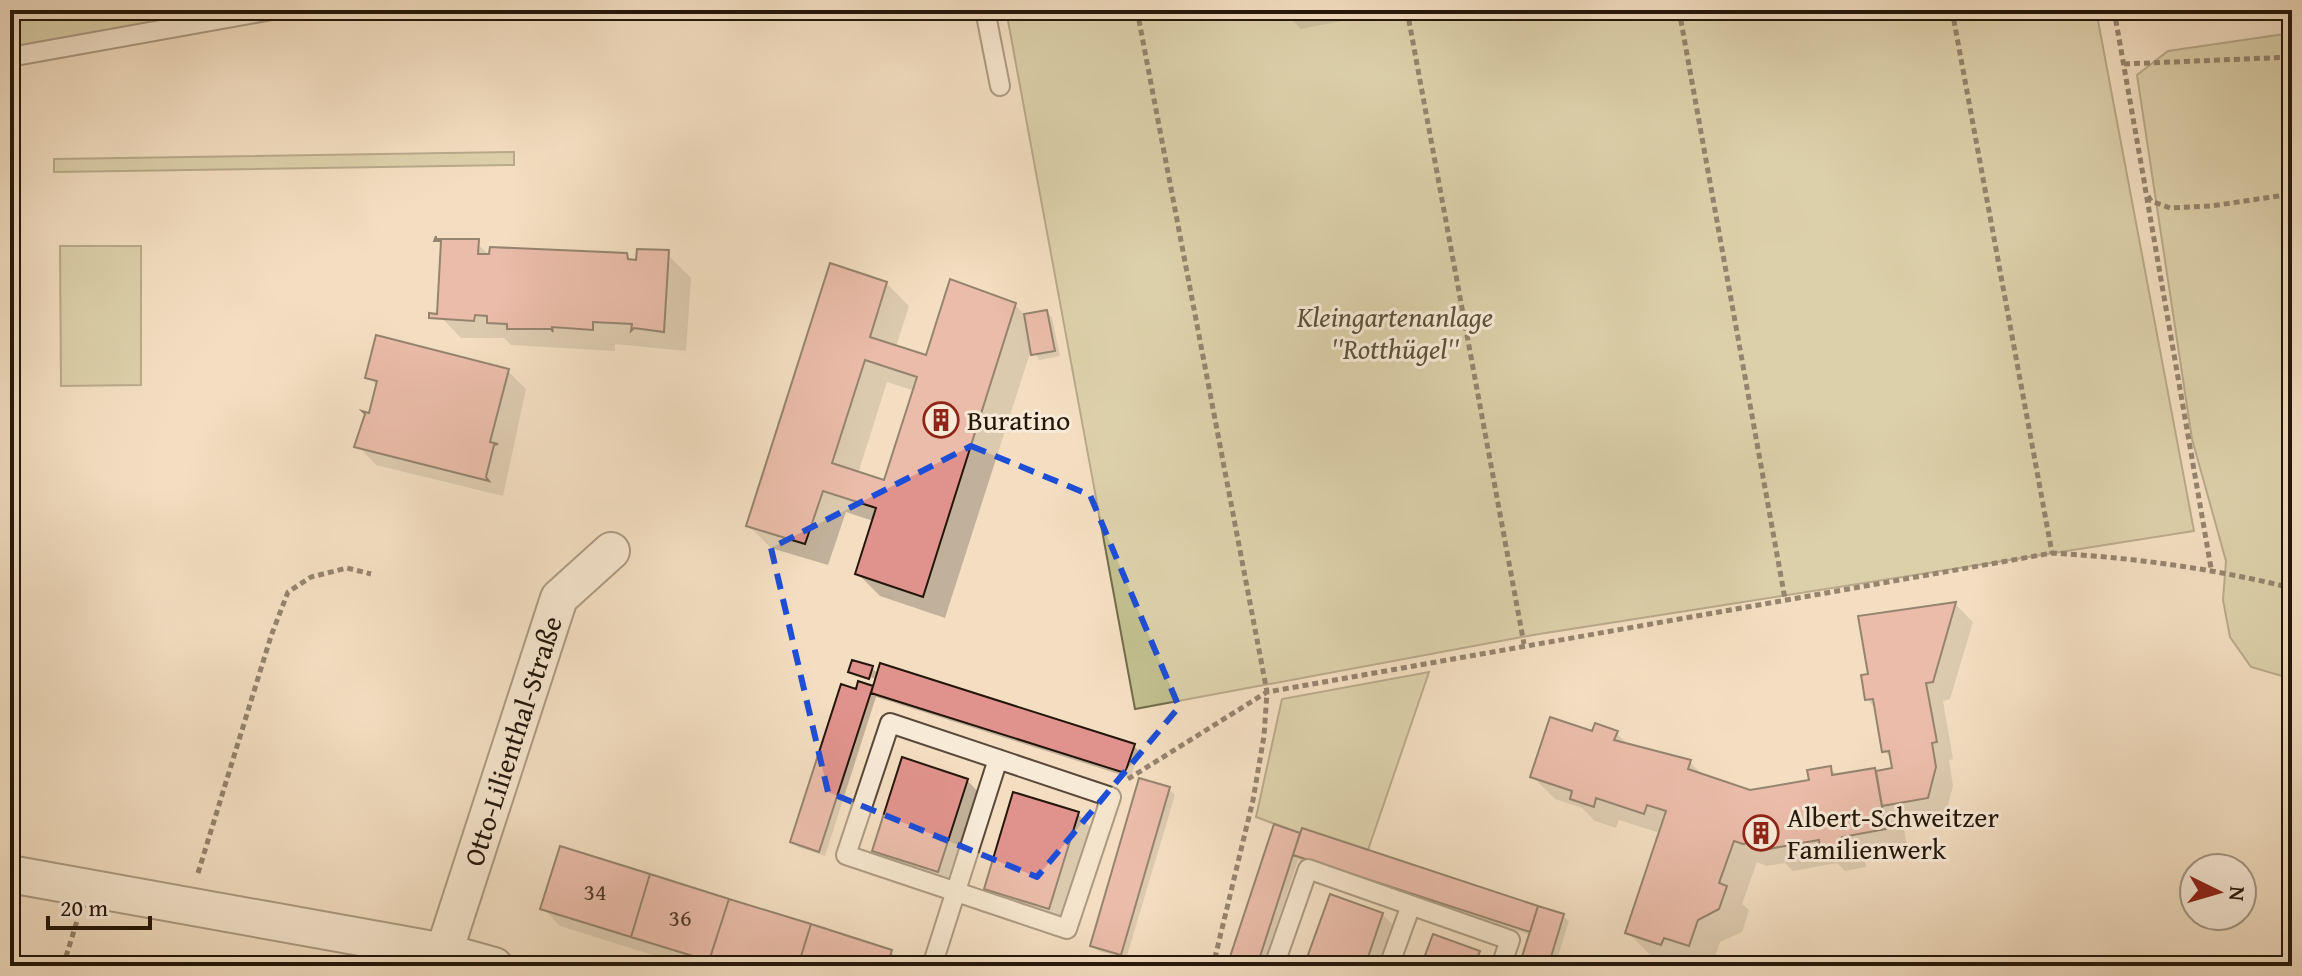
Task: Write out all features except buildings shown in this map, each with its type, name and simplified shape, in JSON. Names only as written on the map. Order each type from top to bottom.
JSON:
[{"type":"street","name":"Otto-Lilienthal-Straße","points":[[444,952],[559,598],[611,551]]},
{"type":"street","points":[[10,874],[187,909],[444,952],[494,966]]},
{"type":"lane","points":[[10,57],[272,10]]},
{"type":"lane","points":[[985,10],[1000,86]]},
{"type":"lane","points":[[890,723],[998,759],[1111,797],[1067,929],[846,855],[890,723]]},
{"type":"lane","points":[[932,966],[998,759]]},
{"type":"lane","points":[[1274,966],[1308,869],[1510,940],[1501,966]]},
{"type":"lane","points":[[1389,966],[1411,905]]},
{"type":"path","points":[[1137,10],[1267,692],[1264,736],[1253,800],[1213,966]]},
{"type":"path","points":[[1407,10],[1524,644]]},
{"type":"path","points":[[1679,10],[1785,599]]},
{"type":"path","points":[[1952,10],[2052,553]]},
{"type":"path","points":[[2114,10],[2211,568]]},
{"type":"path","points":[[2124,64],[2292,57]]},
{"type":"path","points":[[2145,187],[2151,201],[2170,208],[2292,194]]},
{"type":"path","points":[[1111,797],[1128,779],[1267,692],[1524,644],[2052,553],[2145,558],[2211,568],[2292,588]]},
{"type":"path","points":[[187,909],[271,636],[288,592],[311,577],[347,568],[371,574]]},
{"type":"path","points":[[63,966],[87,888]]},
{"type":"highlighted area","points":[[971,446],[1090,495],[1179,707],[1037,877],[828,792],[771,548]]},
{"type":"green space","points":[[10,10],[271,10],[10,55]]},
{"type":"green space","name":"Kleingartenanlage ''Rotthügel''","points":[[1006,10],[2096,10],[2194,531],[1533,635],[1135,709]]},
{"type":"green space","points":[[2292,33],[2292,679],[2251,667],[2230,637],[2223,600],[2226,561],[2192,439],[2137,75],[2168,51]]},
{"type":"green space","points":[[514,152],[514,165],[54,172],[54,159]]},
{"type":"green space","points":[[60,246],[141,246],[141,385],[61,386]]},
{"type":"green space","points":[[1429,672],[1368,850],[1302,829],[1300,833],[1256,817],[1282,699]]},
{"type":"place","name":"Buratino","points":[[941,420]]},
{"type":"place","name":"Albert-Schweitzer Familienwerk","points":[[1761,833]]}]
